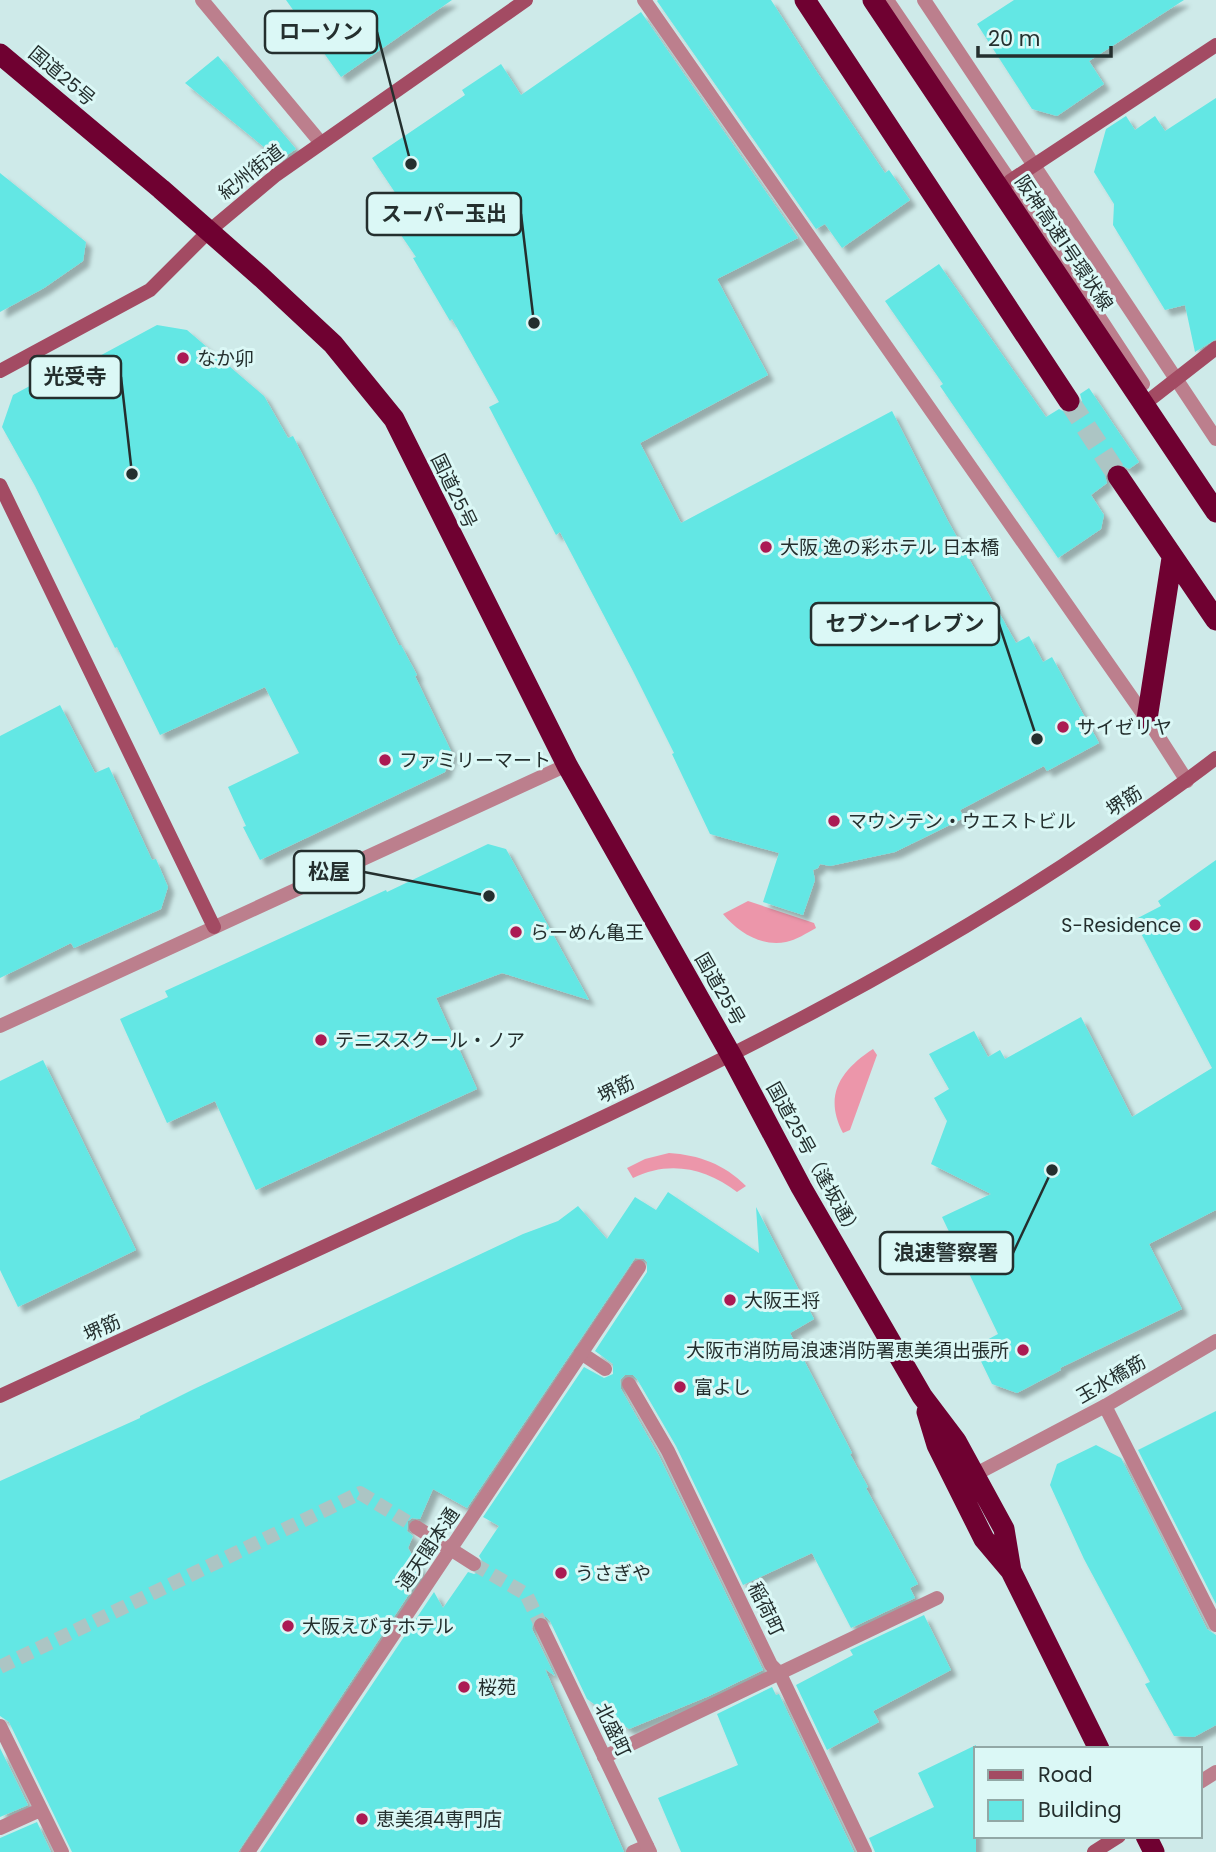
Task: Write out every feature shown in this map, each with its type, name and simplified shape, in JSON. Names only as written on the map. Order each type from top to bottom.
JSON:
[{"type":"highway","points":[[805,0],[1065,395]]},
{"type":"highway","name":"阪神高速1号環状線","points":[[873,0],[1216,512]]},
{"type":"highway","name":"国道25号","points":[[0,54],[209,231],[333,344],[394,419],[567,765],[731,1055]]},
{"type":"highway","points":[[1118,476],[1172,558],[1210,603],[1216,620]]},
{"type":"highway","points":[[1147,719],[1172,558]]},
{"type":"highway","name":"国道25号（逢坂通）","points":[[731,1055],[801,1187],[922,1396],[956,1441],[1003,1529],[1011,1571]]},
{"type":"highway","name":"国道25号（逢坂通）","points":[[922,1396],[937,1445],[984,1539],[1011,1571],[1098,1747]]},
{"type":"street","points":[[202,0],[321,143]]},
{"type":"street","name":"紀州街道","points":[[0,371],[150,290],[209,231],[276,175],[526,0]]},
{"type":"street","points":[[644,0],[1147,719],[1187,781]]},
{"type":"street","points":[[887,0],[1152,398],[1216,525]]},
{"type":"street","points":[[924,0],[1216,439]]},
{"type":"street","points":[[1010,181],[1216,45]]},
{"type":"street","points":[[1152,398],[1216,348]]},
{"type":"street","points":[[0,485],[214,928]]},
{"type":"street","name":"堺筋","points":[[0,1396],[576,1131],[878,979],[1032,887],[1187,781],[1216,758]]},
{"type":"street","points":[[0,1026],[567,765]]},
{"type":"street","name":"通天閣本通","points":[[248,1852],[639,1267]]},
{"type":"street","name":"玉水橋筋","points":[[974,1475],[1105,1406],[1216,1340]]},
{"type":"street","points":[[581,1353],[605,1369]]},
{"type":"street","name":"稲荷町","points":[[629,1384],[668,1451],[771,1665],[780,1674],[865,1852]]},
{"type":"street","points":[[1105,1406],[1216,1625]]},
{"type":"street","points":[[416,1527],[474,1564]]},
{"type":"street","points":[[604,1757],[937,1598]]},
{"type":"street","name":"北盛町","points":[[541,1625],[649,1849]]},
{"type":"street","points":[[0,1727],[62,1852]]},
{"type":"street","points":[[0,1828],[40,1810]]},
{"type":"street","points":[[1094,1852],[1116,1838]]},
{"type":"street","points":[[633,1852],[649,1849]]},
{"type":"shaded area","points":[[748,901],[814,923],[816,928],[786,942],[768,942],[751,937],[723,914]]},
{"type":"shaded area","points":[[873,1049],[877,1055],[850,1130],[843,1133],[835,1107],[838,1085],[852,1066]]},
{"type":"shaded area","points":[[669,1153],[691,1156],[720,1166],[746,1186],[737,1192],[700,1172],[674,1168],[647,1172],[633,1178],[627,1168],[645,1159]]},
{"type":"building","points":[[286,0],[452,0],[341,77]]},
{"type":"building","points":[[658,0],[771,0],[885,173],[889,170],[910,200],[842,248],[825,224],[816,229]]},
{"type":"building","points":[[1014,0],[1184,0],[1089,61],[1104,84],[1057,116],[1032,109],[977,24]]},
{"type":"building","points":[[641,12],[798,238],[717,279],[768,375],[640,443],[681,523],[892,411],[948,521],[1016,643],[1029,636],[1043,662],[1052,657],[1099,743],[1047,771],[1044,766],[960,810],[964,818],[895,852],[830,866],[820,864],[813,870],[815,880],[803,915],[763,902],[779,853],[710,834],[633,671],[560,532],[556,535],[489,407],[499,402],[452,319],[450,321],[413,258],[416,257],[390,219],[406,209],[372,158],[465,95],[462,90],[501,64],[521,95]]},
{"type":"building","points":[[218,56],[296,149],[280,160],[185,83]]},
{"type":"building","points":[[1216,98],[1216,339],[1195,352],[1185,305],[1165,310],[1113,225],[1114,204],[1094,172],[1106,129],[1126,116],[1135,130],[1155,116],[1165,131]]},
{"type":"building","points":[[0,173],[86,242],[83,261],[44,288],[0,312]]},
{"type":"building","points":[[939,264],[1046,417],[1059,409],[1069,414],[1077,412],[1082,401],[1080,394],[1089,388],[1139,462],[1129,469],[1118,463],[1107,470],[1107,483],[1091,495],[1104,515],[1101,529],[1058,558],[885,301]]},
{"type":"building","points":[[157,325],[187,330],[264,396],[288,438],[293,436],[399,645],[417,675],[415,676],[452,753],[445,772],[260,860],[243,827],[246,826],[228,787],[299,753],[265,687],[160,735],[35,486],[2,427],[13,395],[39,381],[42,387]]},
{"type":"building","points":[[60,705],[95,773],[109,767],[152,860],[156,859],[168,887],[161,909],[74,948],[71,943],[0,978],[0,736]]},
{"type":"building","name":"テニススクール・ノア","points":[[488,844],[506,849],[589,1000],[502,973],[436,998],[477,1089],[256,1190],[215,1101],[167,1123],[120,1019],[168,997],[165,991]]},
{"type":"building","points":[[1216,860],[1216,1210],[1149,1244],[1182,1309],[1060,1368],[1061,1370],[1017,1393],[992,1384],[976,1351],[985,1347],[983,1342],[998,1334],[942,1217],[991,1194],[931,1164],[947,1121],[934,1098],[949,1089],[929,1054],[974,1031],[988,1057],[1000,1050],[1005,1059],[1081,1017],[1132,1117],[1212,1068],[1134,920],[1161,906],[1158,901]]},
{"type":"building","points":[[43,1060],[136,1250],[18,1307],[0,1270],[0,1081]]},
{"type":"building","points":[[668,1192],[759,1253],[756,1207],[814,1319],[790,1333],[852,1453],[850,1454],[868,1487],[866,1488],[918,1584],[910,1588],[915,1598],[851,1628],[812,1553],[743,1585],[676,1446],[637,1379],[633,1375],[625,1375],[620,1380],[621,1389],[659,1456],[763,1670],[629,1729],[587,1699],[550,1621],[546,1617],[537,1616],[533,1620],[532,1629],[555,1676],[545,1669],[624,1852],[260,1852],[434,1592],[443,1608],[468,1572],[474,1574],[482,1570],[484,1564],[479,1556],[499,1526],[483,1517],[584,1367],[604,1378],[613,1374],[613,1364],[595,1351],[647,1272],[647,1262],[635,1258],[467,1508],[433,1489],[420,1519],[412,1518],[408,1521],[407,1531],[413,1536],[408,1548],[423,1573],[238,1852],[72,1852],[9,1722],[0,1716],[0,1481],[140,1418],[194,1389],[523,1234],[558,1221],[578,1206],[607,1239],[635,1197],[656,1210]]},
{"type":"building","points":[[1216,1411],[1216,1604],[1138,1450]]},
{"type":"building","points":[[1096,1445],[1121,1458],[1207,1629],[1216,1635],[1216,1725],[1194,1737],[1174,1736],[1145,1684],[1150,1682],[1084,1559],[1050,1485],[1057,1464]]},
{"type":"building","points":[[924,1615],[951,1670],[873,1711],[879,1722],[827,1750],[796,1685],[853,1655],[850,1650]]},
{"type":"building","points":[[772,1687],[776,1695],[779,1694],[854,1852],[681,1852],[658,1798],[738,1765],[717,1714]]},
{"type":"building","points":[[976,1745],[976,1852],[875,1852],[869,1838],[934,1807],[918,1773]]},
{"type":"building","points":[[0,1748],[28,1805],[0,1817]]},
{"type":"building","points":[[37,1822],[51,1852],[0,1852],[0,1838]]},
{"type":"tunnel","points":[[1069,401],[1118,476]]},
{"type":"tunnel","points":[[0,1667],[360,1493],[416,1527]]},
{"type":"tunnel","points":[[474,1564],[526,1594],[541,1625]]},
{"type":"place","name":"ローソン","points":[[411,164]]},
{"type":"place","name":"スーパー玉出","points":[[534,323]]},
{"type":"place","name":"なか卯","points":[[183,358]]},
{"type":"place","name":"光受寺","points":[[132,474]]},
{"type":"place","name":"大阪 逸の彩ホテル 日本橋","points":[[766,547]]},
{"type":"place","name":"サイゼリヤ","points":[[1063,727]]},
{"type":"place","name":"セブン-イレブン","points":[[1037,739]]},
{"type":"place","name":"ファミリーマート","points":[[385,760]]},
{"type":"place","name":"マウンテン・ウエストビル","points":[[834,821]]},
{"type":"place","name":"松屋","points":[[489,896]]},
{"type":"place","name":"S-Residence","points":[[1195,925]]},
{"type":"place","name":"らーめん亀王","points":[[516,932]]},
{"type":"place","name":"テニススクール・ノア","points":[[321,1040]]},
{"type":"place","name":"浪速警察署","points":[[1052,1170]]},
{"type":"place","name":"大阪王将","points":[[730,1300]]},
{"type":"place","name":"大阪市消防局浪速消防署恵美須出張所","points":[[1023,1350]]},
{"type":"place","name":"富よし","points":[[680,1387]]},
{"type":"place","name":"うさぎや","points":[[561,1573]]},
{"type":"place","name":"大阪えびすホテル","points":[[288,1626]]},
{"type":"place","name":"桜苑","points":[[464,1687]]},
{"type":"place","name":"恵美須4専門店","points":[[362,1819]]}]
